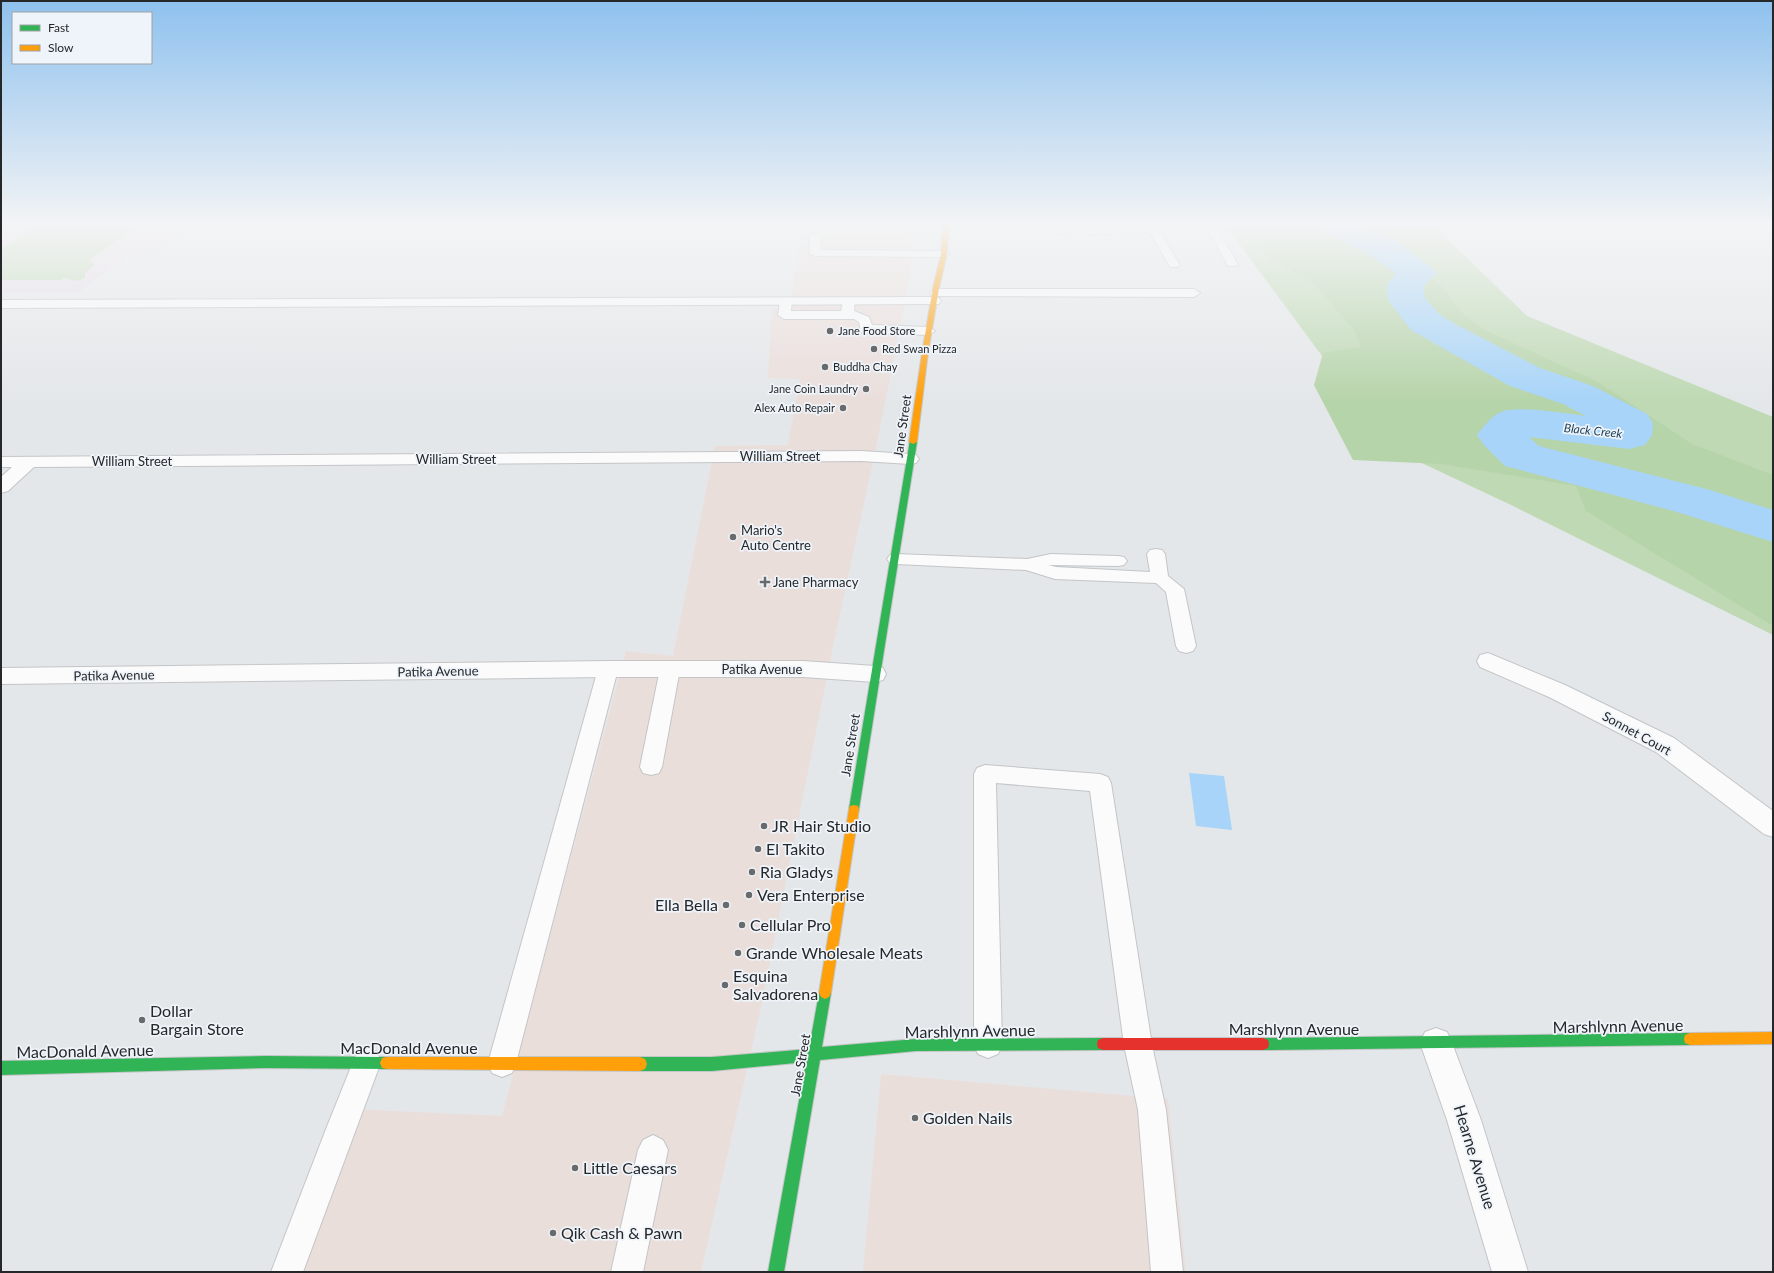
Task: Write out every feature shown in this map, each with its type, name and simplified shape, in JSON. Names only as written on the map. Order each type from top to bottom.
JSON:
[{"type":"main road","name":"Jane Street","points":[[776,1272],[816,1053],[875,674],[896,559],[929,331],[938,282]]},
{"type":"main road","name":"Marshlynn Avenue","points":[[816,1053],[916,1045],[1436,1043],[1773,1038]]},
{"type":"main road","name":"MacDonald Avenue","points":[[1,1068],[265,1062],[712,1064],[816,1053]]},
{"type":"street","points":[[1,304],[848,308],[935,297]]},
{"type":"street","name":"William Street","points":[[1,462],[861,456],[910,459]]},
{"type":"street","points":[[1,488],[29,462]]},
{"type":"street","name":"Sonnet Court","points":[[1488,661],[1557,691],[1665,745],[1773,826]]},
{"type":"street","name":"Patika Avenue","points":[[1,676],[608,669],[803,669],[875,674]]},
{"type":"street","name":"Hearne Avenue","points":[[1436,1043],[1464,1120],[1510,1272]]},
{"type":"lane","points":[[935,297],[1194,293]]},
{"type":"lane","points":[[783,330],[785,308]]},
{"type":"lane","points":[[848,308],[865,320],[866,329],[929,331]]},
{"type":"lane","points":[[1156,554],[1160,578]]},
{"type":"lane","points":[[896,559],[1027,565],[1055,573],[1160,578],[1175,589],[1186,646]]},
{"type":"lane","points":[[1027,565],[1051,559],[1118,561]]},
{"type":"lane","points":[[502,1063],[608,669]]},
{"type":"lane","points":[[651,767],[670,669]]},
{"type":"lane","points":[[988,1045],[985,774],[1100,784],[1138,1045],[1152,1110],[1168,1272]]},
{"type":"lane","points":[[287,1272],[340,1129],[367,1062]]},
{"type":"lane","points":[[627,1272],[653,1150]]},
{"type":"shaded area","points":[[1,282],[92,282],[79,292],[1,292]]},
{"type":"shaded area","points":[[794,282],[908,282],[877,443],[834,642],[759,1016],[701,1272],[293,1272],[350,1109],[502,1116],[626,651],[673,656],[715,446],[788,445],[800,379],[768,378],[772,309],[793,310],[792,296]]},
{"type":"shaded area","points":[[881,1074],[1168,1099],[1186,1272],[863,1272]]},
{"type":"green space","points":[[1268,282],[1492,282],[1527,316],[1773,417],[1773,635],[1511,505],[1390,448]]},
{"type":"green space","points":[[1312,282],[1436,282],[1442,287],[1462,313],[1485,330],[1598,382],[1692,444],[1773,475],[1773,626],[1586,511],[1576,486],[1441,464],[1353,460],[1314,385],[1323,353],[1361,347],[1355,331]]},
{"type":"water","points":[[1189,773],[1224,776],[1232,830],[1196,826]]},
{"type":"waterway","name":"Black Creek","points":[[1408,282],[1405,285],[1407,300],[1425,322],[1525,377],[1578,395],[1631,423],[1629,435],[1515,422],[1500,435],[1522,456],[1649,491],[1692,501],[1773,527]]},
{"type":"traffic: fast","points":[[854,809],[913,442]]},
{"type":"traffic: fast","points":[[776,1272],[825,993]]},
{"type":"traffic: fast","points":[[1263,1044],[1690,1039]]},
{"type":"traffic: fast","points":[[640,1064],[712,1064],[916,1045],[1103,1044]]},
{"type":"traffic: fast","points":[[1,1068],[265,1062],[387,1063]]},
{"type":"traffic: slow","points":[[913,442],[925,353],[937,282]]},
{"type":"traffic: slow","points":[[825,993],[854,809]]},
{"type":"traffic: slow","points":[[1690,1039],[1773,1038]]},
{"type":"traffic: slow","points":[[387,1063],[640,1064]]},
{"type":"traffic: jam","points":[[1103,1044],[1263,1044]]},
{"type":"place","name":"Jane Food Store","points":[[830,331]]},
{"type":"place","name":"Red Swan Pizza","points":[[874,349]]},
{"type":"place","name":"Buddha Chay","points":[[825,367]]},
{"type":"place","name":"Jane Coin Laundry","points":[[866,389]]},
{"type":"place","name":"Alex Auto Repair","points":[[843,408]]},
{"type":"place","name":"Mario's Auto Centre","points":[[733,537]]},
{"type":"place","name":"Jane Pharmacy","points":[[765,582]]},
{"type":"place","name":"JR Hair Studio","points":[[764,826]]},
{"type":"place","name":"El Takito","points":[[758,849]]},
{"type":"place","name":"Ria Gladys","points":[[752,872]]},
{"type":"place","name":"Vera Enterprise","points":[[749,895]]},
{"type":"place","name":"Ella Bella","points":[[726,905]]},
{"type":"place","name":"Cellular Pro","points":[[742,925]]},
{"type":"place","name":"Grande Wholesale Meats","points":[[738,953]]},
{"type":"place","name":"Esquina Salvadorena","points":[[725,985]]},
{"type":"place","name":"Dollar Bargain Store","points":[[142,1020]]},
{"type":"place","name":"Golden Nails","points":[[915,1118]]},
{"type":"place","name":"Little Caesars","points":[[575,1168]]},
{"type":"place","name":"Qik Cash & Pawn","points":[[553,1233]]}]
